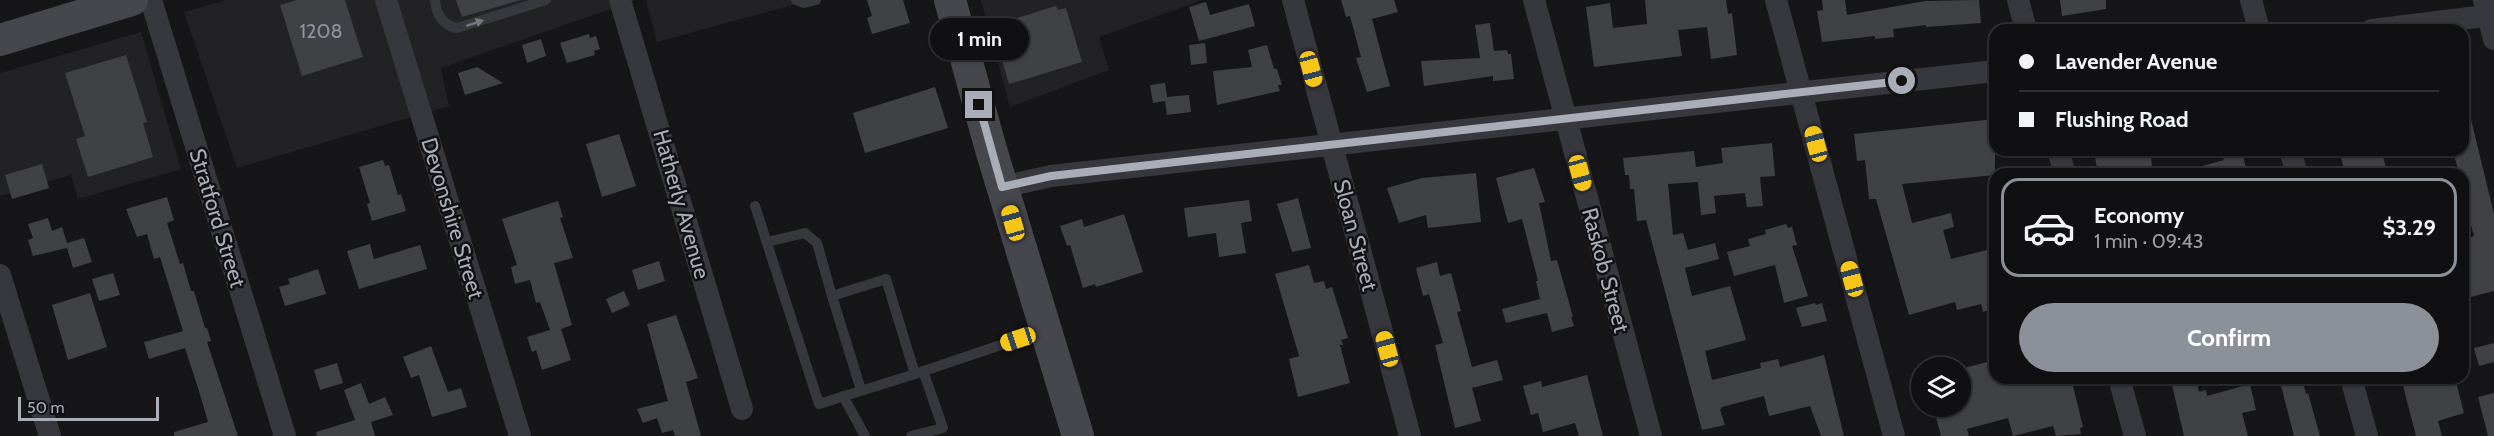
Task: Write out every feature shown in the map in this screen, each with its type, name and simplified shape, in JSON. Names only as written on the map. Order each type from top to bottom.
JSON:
[{"type":"main road","points":[[0,40],[132,0]]},
{"type":"main road","points":[[950,0],[1002,187],[1078,436]]},
{"type":"street","name":"Stratford Street","points":[[151,0],[285,436]]},
{"type":"street","name":"Devonshire Street","points":[[386,0],[520,436]]},
{"type":"street","name":"Hatherly Avenue","points":[[620,0],[742,409]]},
{"type":"street","name":"Sloan Street","points":[[1293,0],[1410,436]]},
{"type":"street","name":"Raskob Street","points":[[1534,0],[1651,436]]},
{"type":"street","points":[[1776,0],[1894,436]]},
{"type":"street","points":[[2018,0],[2024,24]]},
{"type":"street","points":[[2251,0],[2257,24]]},
{"type":"street","points":[[2407,24],[2489,10],[2494,39]]},
{"type":"street","points":[[1002,187],[1051,176],[1989,72]]},
{"type":"street","points":[[0,275],[50,436]]},
{"type":"street","points":[[2121,384],[2134,436]]},
{"type":"street","points":[[2353,384],[2367,436]]},
{"type":"lane","points":[[435,0],[437,13],[443,21],[450,27],[457,28],[546,0]]},
{"type":"lane","points":[[796,0],[804,3],[816,0]]},
{"type":"lane","points":[[755,206],[819,404],[1046,330]]},
{"type":"lane","points":[[767,242],[805,233],[817,243],[861,390]]},
{"type":"lane","points":[[832,296],[886,279],[919,372],[943,428],[911,436]]},
{"type":"lane","points":[[843,396],[865,436]]},
{"type":"shaded area","points":[[226,0],[636,0],[441,68],[449,106],[237,168],[184,12]]},
{"type":"shaded area","points":[[646,0],[811,0],[657,42]]},
{"type":"shaded area","points":[[981,0],[1202,0],[1099,37],[1109,70],[1010,107]]},
{"type":"shaded area","points":[[141,32],[181,169],[78,199],[71,175],[0,196],[0,73]]},
{"type":"building","points":[[297,0],[345,0],[363,57],[302,76],[280,5]]},
{"type":"building","points":[[456,0],[521,0],[462,17]]},
{"type":"building","points":[[867,0],[903,0],[910,23],[872,34],[867,18],[872,16]]},
{"type":"building","points":[[1341,0],[1394,0],[1398,12],[1372,19],[1390,86],[1367,92],[1356,58],[1361,57],[1350,16],[1346,17]]},
{"type":"building","points":[[1645,0],[1726,0],[1728,14],[1732,13],[1737,55],[1711,59],[1707,27],[1678,30],[1682,56],[1594,67],[1586,7],[1610,3],[1613,28],[1647,24]]},
{"type":"building","points":[[1822,0],[1845,0],[1847,15],[1925,1],[1979,0],[1981,23],[1926,27],[1926,25],[1893,29],[1894,37],[1875,39],[1875,36],[1822,42],[1817,11],[1823,10]]},
{"type":"building","points":[[2060,0],[2106,0],[2106,9],[2062,16]]},
{"type":"building","points":[[1206,2],[1210,15],[1249,4],[1255,26],[1199,41],[1189,7]]},
{"type":"building","points":[[1056,6],[1058,10],[1066,8],[1082,62],[1009,84],[993,30],[1001,27],[1000,23]]},
{"type":"building","points":[[1490,23],[1494,51],[1507,50],[1508,54],[1511,54],[1514,79],[1493,81],[1493,76],[1424,86],[1421,61],[1480,58],[1475,25]]},
{"type":"building","points":[[589,34],[590,38],[596,36],[600,49],[594,51],[595,55],[567,63],[560,43]]},
{"type":"building","points":[[541,39],[546,56],[527,63],[522,45]]},
{"type":"building","points":[[1205,43],[1207,63],[1191,65],[1189,45]]},
{"type":"building","points":[[1267,45],[1274,69],[1277,69],[1282,85],[1278,85],[1280,91],[1217,105],[1213,71],[1252,67],[1248,50]]},
{"type":"building","points":[[126,55],[147,122],[143,123],[153,157],[88,177],[76,139],[85,136],[65,73]]},
{"type":"building","points":[[477,67],[503,83],[465,95],[458,73]]},
{"type":"building","points":[[1165,83],[1167,97],[1189,95],[1191,112],[1167,115],[1165,101],[1153,103],[1150,85]]},
{"type":"building","points":[[935,87],[948,128],[865,153],[853,113]]},
{"type":"building","points":[[2469,111],[2494,214],[2494,291],[2469,297],[2469,237],[2474,236],[2469,218],[2469,168],[2458,168],[2454,156],[2469,156]]},
{"type":"building","points":[[1989,120],[1989,156],[1995,156],[1995,168],[1989,168],[1989,176],[1902,184],[1912,223],[1951,213],[1954,227],[1943,230],[1951,259],[1989,250],[1989,310],[1983,312],[1981,304],[1957,310],[1955,302],[1909,315],[1876,199],[1869,199],[1865,160],[1857,161],[1854,134]]},
{"type":"building","points":[[619,134],[636,186],[602,197],[586,144]]},
{"type":"building","points":[[1772,143],[1775,176],[1760,177],[1763,206],[1747,207],[1745,193],[1714,196],[1716,213],[1701,215],[1698,182],[1668,184],[1673,235],[1683,233],[1688,250],[1715,243],[1719,259],[1685,268],[1692,296],[1730,286],[1746,340],[1705,351],[1712,380],[1761,368],[1760,363],[1778,359],[1780,367],[1824,355],[1844,436],[1821,436],[1810,406],[1769,416],[1764,396],[1722,407],[1720,410],[1725,425],[1702,430],[1646,220],[1637,221],[1634,189],[1630,189],[1629,175],[1625,175],[1623,158],[1694,151],[1696,167],[1723,163],[1721,148]]},
{"type":"building","points":[[2151,156],[2152,168],[2097,168],[2095,157]]},
{"type":"building","points":[[2223,156],[2243,156],[2246,168],[2195,168],[2224,160]]},
{"type":"building","points":[[2341,156],[2383,156],[2386,168],[2344,168]]},
{"type":"building","points":[[383,160],[385,166],[389,165],[398,195],[401,194],[406,211],[372,221],[367,204],[370,203],[359,167]]},
{"type":"building","points":[[42,164],[49,188],[12,199],[5,175]]},
{"type":"building","points":[[1534,168],[1545,202],[1539,203],[1551,261],[1557,260],[1574,326],[1552,332],[1547,313],[1506,323],[1502,309],[1540,299],[1536,281],[1538,281],[1522,219],[1508,223],[1496,178]]},
{"type":"building","points":[[1476,173],[1481,222],[1428,228],[1426,215],[1399,223],[1387,188],[1422,178]]},
{"type":"building","points":[[167,197],[174,220],[167,223],[180,264],[183,263],[191,291],[194,291],[205,328],[207,328],[211,341],[207,342],[238,436],[174,436],[174,432],[208,422],[199,391],[185,348],[149,359],[144,342],[183,331],[160,257],[154,259],[147,234],[137,237],[126,209]]},
{"type":"building","points":[[1298,198],[1311,248],[1292,252],[1277,204]]},
{"type":"building","points":[[1249,200],[1252,221],[1241,223],[1246,253],[1219,257],[1216,233],[1188,237],[1184,208]]},
{"type":"building","points":[[558,201],[563,217],[560,218],[573,258],[554,263],[572,325],[561,329],[571,360],[542,370],[536,350],[532,352],[527,337],[550,330],[540,302],[536,303],[530,280],[515,284],[511,267],[517,265],[502,219]]},
{"type":"building","points":[[1124,214],[1143,272],[1096,287],[1095,284],[1083,288],[1070,245],[1067,246],[1060,226],[1082,219],[1084,227]]},
{"type":"building","points":[[48,218],[52,231],[62,227],[67,243],[84,238],[92,262],[73,268],[67,248],[33,256],[28,240],[33,238],[28,224]]},
{"type":"building","points":[[1786,224],[1788,228],[1792,227],[1797,245],[1792,246],[1808,296],[1784,303],[1775,265],[1734,276],[1727,252],[1750,246],[1748,239],[1766,234],[1765,230]]},
{"type":"building","points":[[370,244],[374,259],[420,245],[427,269],[359,289],[347,251]]},
{"type":"building","points":[[659,261],[665,281],[638,290],[632,270]]},
{"type":"building","points":[[1437,262],[1440,276],[1451,273],[1461,311],[1457,312],[1472,367],[1497,360],[1503,380],[1472,388],[1481,421],[1455,428],[1435,345],[1443,343],[1429,294],[1423,296],[1416,268]]},
{"type":"building","points":[[1309,265],[1314,283],[1324,281],[1326,289],[1332,287],[1348,338],[1341,340],[1343,345],[1340,345],[1350,383],[1298,397],[1289,359],[1299,356],[1275,274]]},
{"type":"building","points":[[318,269],[326,294],[285,306],[279,287],[290,284],[288,279]]},
{"type":"building","points":[[113,273],[120,295],[99,301],[92,279]]},
{"type":"building","points":[[624,291],[630,305],[612,313],[606,299]]},
{"type":"building","points":[[90,293],[107,347],[68,360],[52,305]]},
{"type":"building","points":[[1815,303],[1816,305],[1822,303],[1827,321],[1802,327],[1796,308]]},
{"type":"building","points":[[676,315],[698,378],[686,382],[701,436],[675,436],[673,430],[662,433],[657,418],[643,423],[637,409],[668,401],[647,324]]},
{"type":"building","points":[[2494,343],[2494,362],[2479,366],[2474,348]]},
{"type":"building","points":[[431,346],[448,392],[461,388],[467,407],[432,417],[419,375],[411,378],[403,357]]},
{"type":"building","points":[[1989,362],[1989,384],[2072,384],[2083,427],[2080,428],[2081,434],[2056,436],[2053,426],[2013,436],[2008,418],[1967,429],[1969,436],[1941,436],[1936,417],[1971,417],[1971,366]]},
{"type":"building","points":[[337,363],[343,383],[320,390],[314,370]]},
{"type":"building","points":[[1587,375],[1603,436],[1579,436],[1575,423],[1543,432],[1538,413],[1531,415],[1523,386],[1541,381],[1542,387]]},
{"type":"building","points":[[361,383],[369,404],[385,397],[393,415],[371,422],[375,436],[317,436],[316,432],[355,420],[344,390]]},
{"type":"building","points":[[2197,384],[2199,392],[2206,390],[2207,396],[2250,384],[2256,410],[2242,413],[2248,436],[2184,436],[2172,385]]},
{"type":"building","points":[[2281,384],[2304,384],[2320,436],[2294,436]]},
{"type":"building","points":[[2403,384],[2457,384],[2464,413],[2438,421],[2442,436],[2416,436]]},
{"type":"building","points":[[2494,393],[2494,436],[2488,436],[2478,397]]},
{"type":"route","points":[[979,105],[1002,187],[1051,176],[1902,81]]}]
